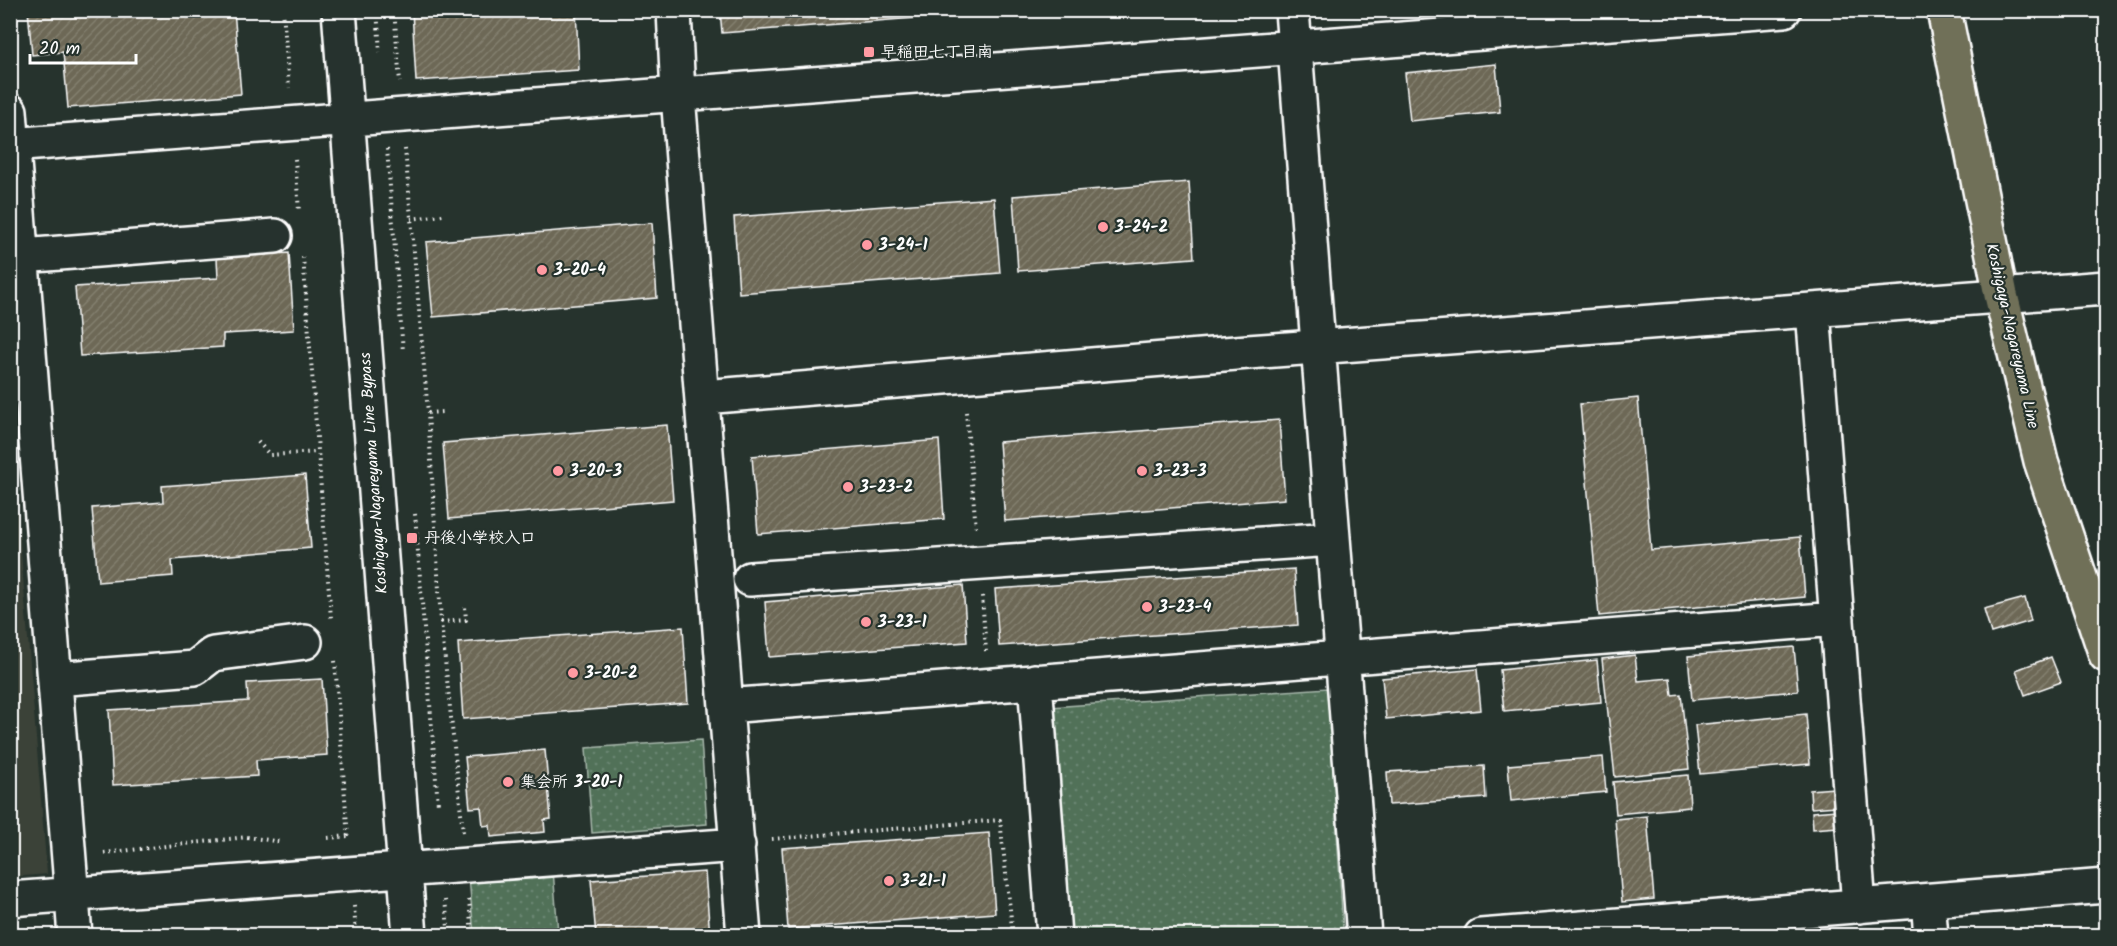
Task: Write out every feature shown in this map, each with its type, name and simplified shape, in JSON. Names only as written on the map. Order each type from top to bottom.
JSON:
[{"type":"main road","name":"Koshigaya-Nagareyama Line","points":[[1944,10],[2001,295],[2041,461],[2106,655]]},
{"type":"street","name":"Koshigaya-Nagareyama Line Bypass","points":[[339,10],[410,936]]},
{"type":"street","points":[[674,10],[678,95],[744,936]]},
{"type":"street","points":[[1292,10],[1364,936]]},
{"type":"street","points":[[12,145],[1784,10]]},
{"type":"street","points":[[10,111],[75,936]]},
{"type":"street","points":[[22,256],[288,241]]},
{"type":"street","points":[[703,397],[1317,347],[2106,288]]},
{"type":"street","points":[[1813,310],[1858,906]]},
{"type":"street","points":[[750,579],[1333,539]]},
{"type":"street","points":[[726,706],[1837,619]]},
{"type":"street","points":[[55,679],[195,668],[213,654],[324,640]]},
{"type":"street","points":[[1035,681],[1054,936]]},
{"type":"street","points":[[10,899],[738,845]]},
{"type":"street","points":[[1481,936],[2106,886]]},
{"type":"street","points":[[1928,901],[1931,936]]},
{"type":"path","points":[[283,10],[299,212]]},
{"type":"path","points":[[377,10],[380,55]]},
{"type":"path","points":[[394,10],[393,116],[403,356]]},
{"type":"path","points":[[393,116],[411,219],[428,413],[454,865],[449,936]]},
{"type":"path","points":[[411,219],[443,214]]},
{"type":"path","points":[[288,241],[318,452],[324,640],[348,836],[356,936]]},
{"type":"path","points":[[428,413],[443,412]]},
{"type":"path","points":[[258,442],[270,455],[318,452]]},
{"type":"path","points":[[414,502],[454,865],[472,936]]},
{"type":"path","points":[[441,622],[466,620],[465,607]]},
{"type":"path","points":[[771,839],[1000,820],[1013,936]]},
{"type":"path","points":[[327,838],[348,836]]},
{"type":"path","points":[[104,854],[248,837],[284,842]]},
{"type":"shaded area","points":[[10,416],[47,874],[11,877],[10,877]]},
{"type":"green space","points":[[1328,688],[1343,928],[1267,936],[1066,935],[1051,707]]},
{"type":"green space","points":[[701,740],[707,824],[592,833],[586,748]]},
{"type":"green space","points":[[553,870],[558,933],[556,936],[474,935],[469,877]]},
{"type":"building","points":[[28,10],[234,10],[241,94],[68,108],[63,52],[32,55]]},
{"type":"building","points":[[412,10],[576,10],[579,70],[416,81]]},
{"type":"building","points":[[720,10],[979,10],[979,13],[722,33]]},
{"type":"building","points":[[1496,64],[1500,112],[1410,121],[1405,73]]},
{"type":"building","name":"3-24-2","points":[[1189,182],[1194,258],[1018,271],[1013,196]]},
{"type":"building","name":"3-24-1","points":[[994,198],[1000,273],[739,293],[734,217]]},
{"type":"building","name":"3-20-4","points":[[652,223],[657,298],[433,317],[426,242]]},
{"type":"building","points":[[289,253],[294,330],[223,334],[223,347],[80,356],[75,287],[218,278],[217,258]]},
{"type":"building","points":[[1638,398],[1651,550],[1800,537],[1805,597],[1599,616],[1580,404]]},
{"type":"building","name":"3-23-3","points":[[1279,420],[1285,499],[1005,521],[999,442]]},
{"type":"building","name":"3-20-3","points":[[667,425],[673,500],[449,519],[443,443]]},
{"type":"building","name":"3-23-2","points":[[939,440],[944,519],[758,534],[752,456]]},
{"type":"building","points":[[305,475],[311,548],[172,560],[173,576],[98,582],[92,508],[163,502],[162,486]]},
{"type":"building","name":"3-23-4","points":[[1294,569],[1298,625],[999,646],[995,589]]},
{"type":"building","name":"3-23-1","points":[[963,585],[967,642],[769,657],[765,602]]},
{"type":"building","points":[[2025,598],[2031,621],[1991,633],[1984,609]]},
{"type":"building","name":"3-20-2","points":[[683,627],[688,703],[463,719],[458,643]]},
{"type":"building","points":[[1794,647],[1798,691],[1692,700],[1688,656]]},
{"type":"building","points":[[1635,655],[1638,681],[1670,678],[1672,695],[1681,694],[1689,769],[1615,777],[1602,659]]},
{"type":"building","points":[[2051,657],[2061,682],[2025,695],[2016,670]]},
{"type":"building","points":[[1597,660],[1601,702],[1504,711],[1500,670]]},
{"type":"building","points":[[1477,669],[1481,710],[1386,719],[1382,678]]},
{"type":"building","points":[[322,679],[327,755],[256,760],[257,776],[113,785],[109,710],[248,701],[247,683]]},
{"type":"building","points":[[1806,714],[1810,764],[1700,774],[1695,725]]},
{"type":"building","name":"集会所 3-20-1","points":[[545,750],[551,819],[544,820],[545,832],[491,837],[490,825],[483,826],[481,807],[470,808],[465,757]]},
{"type":"building","points":[[1603,757],[1606,792],[1511,801],[1508,765]]},
{"type":"building","points":[[1484,766],[1486,798],[1389,805],[1387,772]]},
{"type":"building","points":[[1688,775],[1690,807],[1616,814],[1613,782]]},
{"type":"building","points":[[1834,788],[1836,806],[1811,808],[1810,790]]},
{"type":"building","points":[[1837,810],[1838,827],[1813,829],[1812,812]]},
{"type":"building","points":[[1647,816],[1654,899],[1622,902],[1615,819]]},
{"type":"building","name":"3-21-1","points":[[989,833],[995,913],[788,929],[782,848]]},
{"type":"building","points":[[705,872],[710,936],[596,936],[591,880]]},
{"type":"place","name":"早稲田七丁目南","points":[[869,52]]},
{"type":"place","name":"3-24-2","points":[[1103,227]]},
{"type":"place","name":"3-24-1","points":[[867,245]]},
{"type":"place","name":"3-20-4","points":[[542,270]]},
{"type":"place","name":"3-20-3","points":[[558,471]]},
{"type":"place","name":"3-23-3","points":[[1142,471]]},
{"type":"place","name":"3-23-2","points":[[848,487]]},
{"type":"place","name":"丹後小学校入口","points":[[412,538]]},
{"type":"place","name":"3-23-4","points":[[1147,607]]},
{"type":"place","name":"3-23-1","points":[[866,622]]},
{"type":"place","name":"3-20-2","points":[[573,673]]},
{"type":"place","name":"集会所 3-20-1","points":[[508,782]]},
{"type":"place","name":"3-21-1","points":[[889,881]]}]
